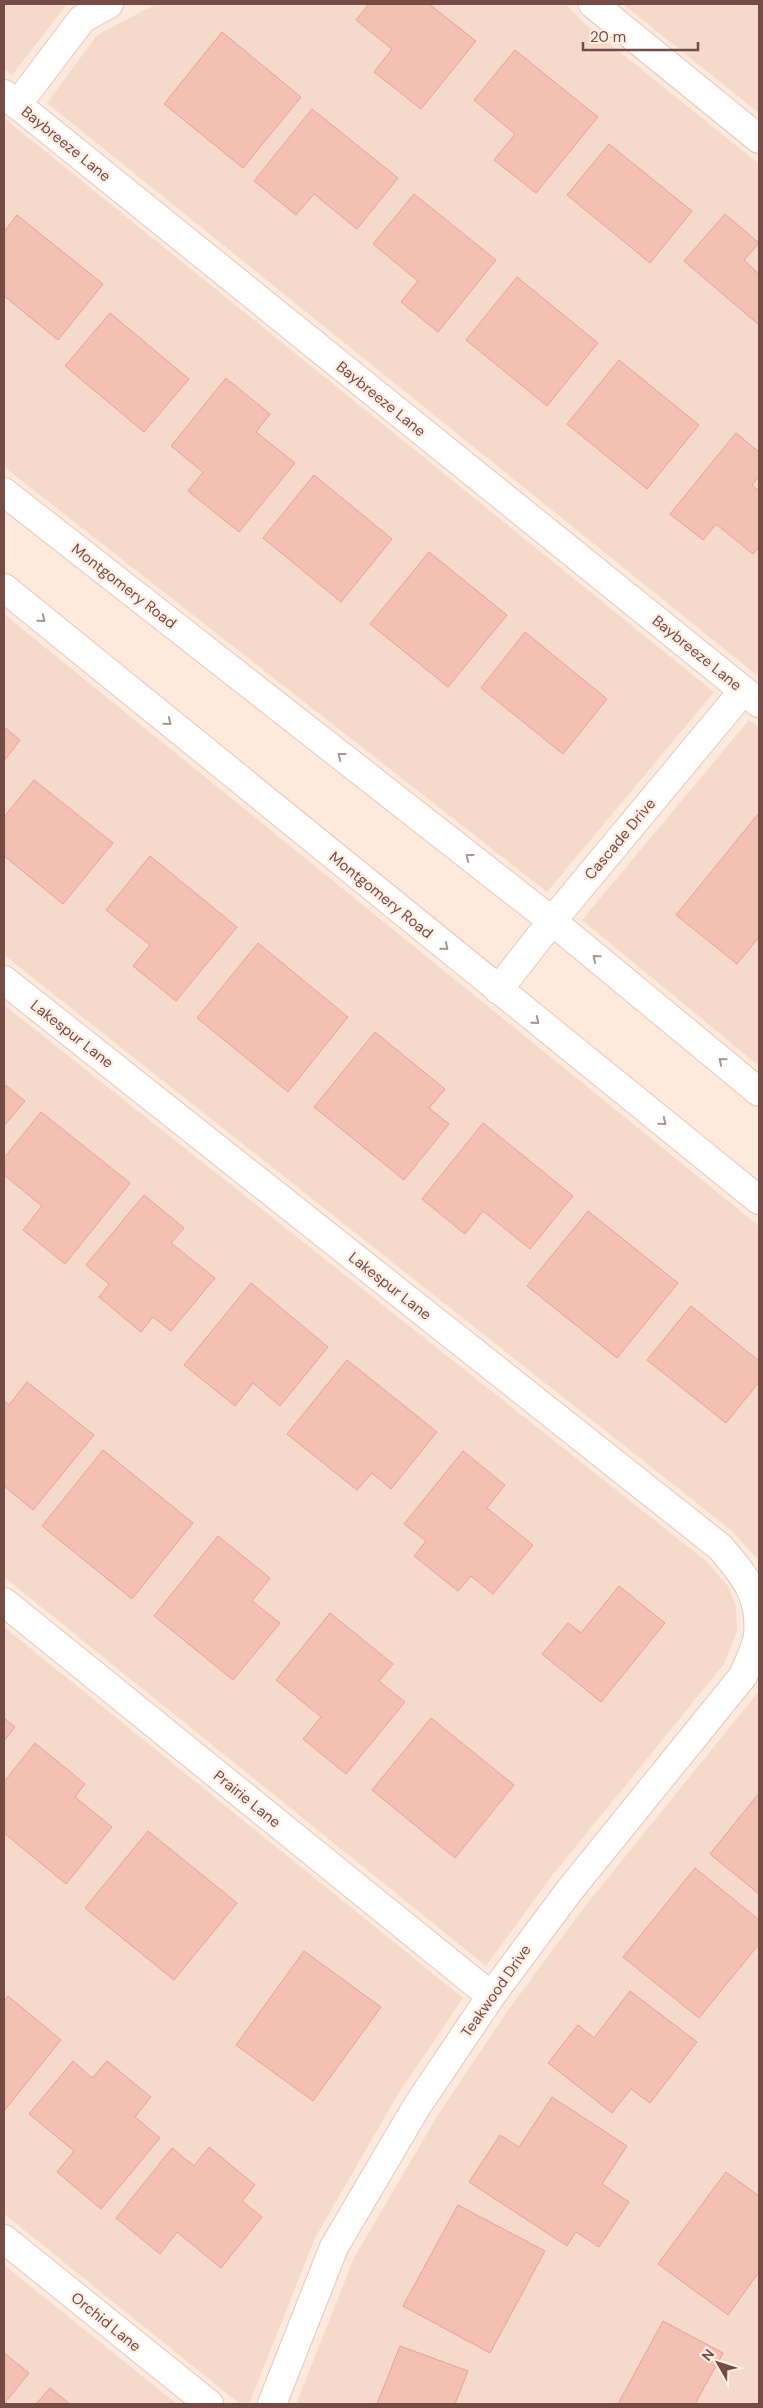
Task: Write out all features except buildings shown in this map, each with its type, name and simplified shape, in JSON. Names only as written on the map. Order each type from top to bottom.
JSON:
[{"type":"street","points":[[10,99],[82,19],[109,4]]},
{"type":"street","points":[[593,4],[759,138]]},
{"type":"street","name":"Baybreeze Lane","points":[[10,99],[751,697]]},
{"type":"street","name":"Montgomery Road","points":[[4,492],[552,921],[759,1092]]},
{"type":"street","name":"Montgomery Road","points":[[4,588],[759,1200]]},
{"type":"street","name":"Cascade Drive","points":[[498,990],[552,921],[751,697]]},
{"type":"street","name":"Lakespur Lane","points":[[4,980],[720,1547],[746,1576],[757,1606]]},
{"type":"street","name":"Prairie Lane","points":[[4,1602],[491,1996]]},
{"type":"street","name":"Teakwood Drive","points":[[272,2404],[334,2248],[417,2106],[491,1996],[569,1891],[743,1676],[758,1637],[757,1606]]},
{"type":"street","name":"Orchid Lane","points":[[4,2239],[209,2404]]},
{"type":"shaded area","points":[[4,4],[67,4],[12,75],[4,68]]},
{"type":"shaded area","points":[[156,4],[566,4],[584,23],[759,164],[759,677],[47,103],[97,35]]},
{"type":"shaded area","points":[[623,4],[759,4],[759,113]]},
{"type":"shaded area","points":[[4,118],[714,692],[547,892],[4,467]]},
{"type":"shaded area","points":[[4,614],[759,1226],[759,1561],[732,1531],[4,955]]},
{"type":"shaded area","points":[[749,720],[759,728],[759,1066],[582,920]]},
{"type":"shaded area","points":[[4,1005],[706,1561],[728,1586],[736,1607],[737,1631],[724,1664],[551,1877],[486,1966],[4,1577]]},
{"type":"shaded area","points":[[4,1627],[463,1998],[398,2094],[315,2238],[249,2404],[240,2404],[4,2214]]},
{"type":"shaded area","points":[[759,1691],[759,2404],[296,2404],[354,2258],[436,2118],[509,2009],[586,1905]]},
{"type":"shaded area","points":[[4,2265],[177,2404],[4,2404]]}]
